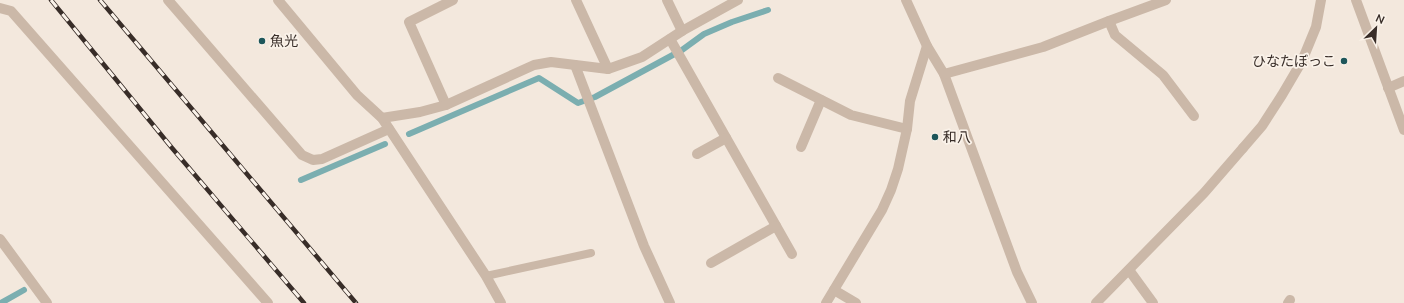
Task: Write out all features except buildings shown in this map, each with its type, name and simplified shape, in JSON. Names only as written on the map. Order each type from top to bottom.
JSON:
[{"type":"street","points":[[168,0],[302,155],[313,160],[322,159],[388,128]]},
{"type":"street","points":[[278,0],[357,95],[382,118],[486,276],[501,303]]},
{"type":"street","points":[[446,105],[409,22],[453,0]]},
{"type":"street","points":[[576,0],[608,69]]},
{"type":"street","points":[[667,0],[682,31]]},
{"type":"street","points":[[382,118],[420,112],[446,105],[534,65],[551,62],[608,69],[642,57],[672,42],[682,31],[738,0]]},
{"type":"street","points":[[906,0],[927,46],[944,74],[1017,272],[1032,303]]},
{"type":"street","points":[[944,74],[1043,46],[1166,0]]},
{"type":"street","points":[[1096,303],[1204,193],[1262,126],[1302,61],[1316,27],[1321,0]]},
{"type":"street","points":[[1356,0],[1404,130]]},
{"type":"street","points":[[0,8],[11,11],[268,303]]},
{"type":"street","points":[[1109,21],[1115,35],[1163,75],[1194,116]]},
{"type":"street","points":[[672,42],[792,254]]},
{"type":"street","points":[[826,303],[885,203],[898,169],[907,129],[910,101],[927,46]]},
{"type":"street","points":[[575,65],[644,246],[670,303]]},
{"type":"street","points":[[778,78],[850,115],[907,129]]},
{"type":"street","points":[[1388,88],[1404,81]]},
{"type":"street","points":[[801,147],[821,100]]},
{"type":"street","points":[[697,154],[726,138]]},
{"type":"street","points":[[711,263],[776,226]]},
{"type":"street","points":[[0,240],[47,303]]},
{"type":"street","points":[[1129,270],[1153,303]]},
{"type":"street","points":[[834,290],[856,303]]},
{"type":"lane","points":[[486,276],[591,253]]},
{"type":"waterway","points":[[409,134],[539,78],[578,103],[595,97],[682,50],[704,34],[732,22],[768,10]]},
{"type":"waterway","points":[[301,180],[385,144]]},
{"type":"waterway","points":[[1,303],[24,290]]},
{"type":"railway","points":[[51,0],[172,148],[304,303]]},
{"type":"railway","points":[[100,0],[356,303]]},
{"type":"place","name":"魚光","points":[[262,41]]},
{"type":"place","name":"ひなたぼっこ","points":[[1344,61]]},
{"type":"place","name":"和八","points":[[935,137]]}]
